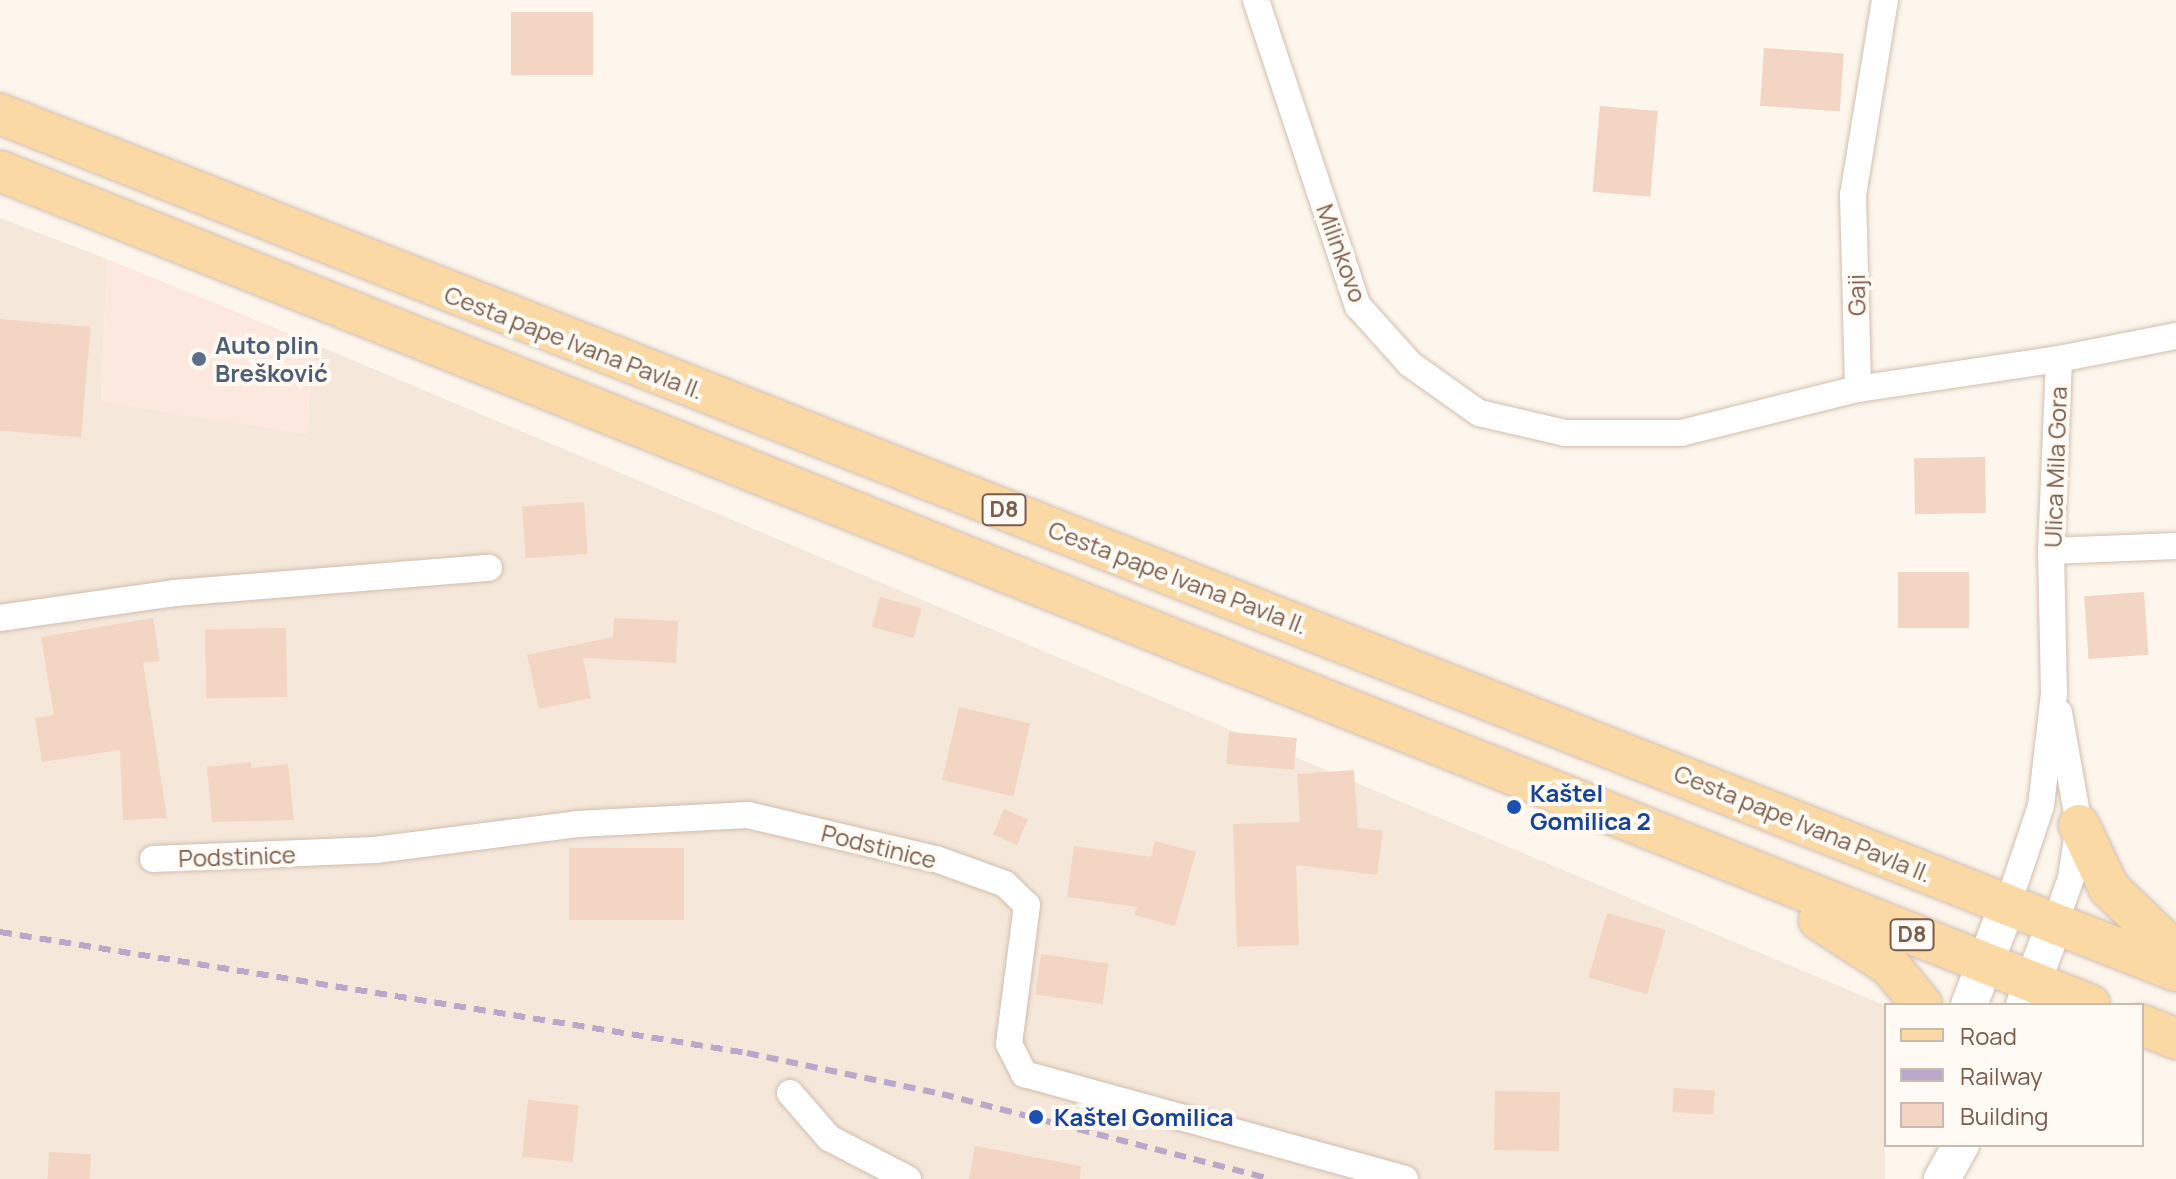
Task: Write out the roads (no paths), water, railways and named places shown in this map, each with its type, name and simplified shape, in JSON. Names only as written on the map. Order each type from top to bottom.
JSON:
[{"type":"main road","name":"Cesta pape Ivana Pavla II.","points":[[0,114],[2176,971]]},
{"type":"main road","name":"D8","points":[[0,171],[1985,964],[2028,994],[2079,1003]]},
{"type":"main road","points":[[2079,825],[2109,888],[2176,953]]},
{"type":"main road","points":[[1790,887],[1810,913],[1890,966],[1920,1003]]},
{"type":"main road","points":[[2144,1026],[2176,1039]]},
{"type":"street","name":"Milinkovo","points":[[1256,0],[1358,306],[1410,364],[1479,413],[1565,433],[1681,433],[1858,389]]},
{"type":"street","name":"Gaji","points":[[1858,389],[1853,195],[1885,0]]},
{"type":"street","name":"Ulica Mila Gora","points":[[2008,904],[2041,806],[2054,694],[2051,551],[2059,359],[2176,336]]},
{"type":"street","points":[[1858,389],[2059,359]]},
{"type":"street","points":[[2051,551],[2176,546]]},
{"type":"street","points":[[0,618],[175,593],[489,568]]},
{"type":"street","name":"Ulica Mila Gora","points":[[2054,694],[2079,825],[2071,878],[2055,923]]},
{"type":"street","name":"Podstinice","points":[[153,859],[375,850],[577,824],[748,815],[936,859],[1005,884],[1027,905],[1009,1044],[1024,1074],[1405,1179]]},
{"type":"street","points":[[1970,1003],[2008,904]]},
{"type":"street","points":[[2028,994],[2055,923]]},
{"type":"street","points":[[790,1093],[829,1138],[908,1179]]},
{"type":"street","points":[[1933,1179],[1939,1147]]},
{"type":"street","points":[[1942,1179],[1960,1147]]},
{"type":"railway","points":[[0,932],[747,1053],[942,1094],[1271,1179]]},
{"type":"place","name":"Auto plin Brešković","points":[[199,359]]},
{"type":"place","name":"Kaštel Gomilica 2","points":[[1514,807]]},
{"type":"place","name":"Kaštel Gomilica","points":[[1036,1117]]}]
